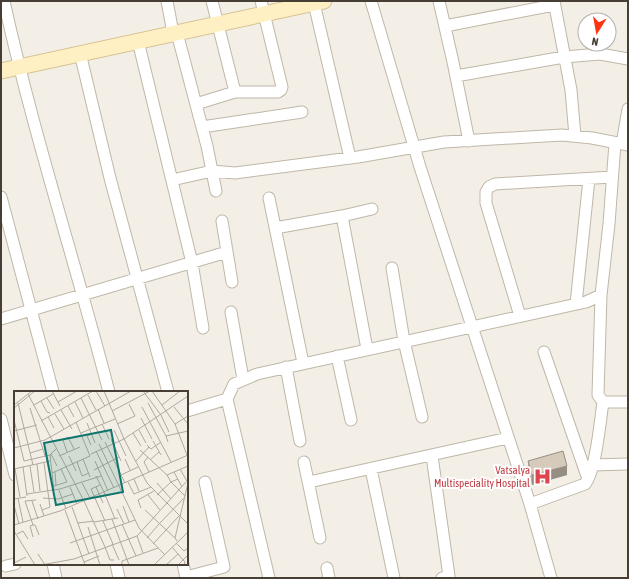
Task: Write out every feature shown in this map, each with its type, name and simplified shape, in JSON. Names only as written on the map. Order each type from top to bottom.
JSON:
[{"type":"street","points":[[4,1],[18,67],[84,296],[109,391]]},
{"type":"street","points":[[167,1],[202,127],[216,191]]},
{"type":"street","points":[[212,1],[216,24],[235,92]]},
{"type":"street","points":[[371,1],[414,147],[530,504],[551,578]]},
{"type":"street","points":[[439,1],[469,141]]},
{"type":"street","points":[[1,71],[216,24],[262,8],[319,2],[350,158]]},
{"type":"street","points":[[445,26],[554,3],[571,90],[575,136]]},
{"type":"street","points":[[196,104],[235,92],[278,92],[281,90],[282,87],[262,8]]},
{"type":"street","points":[[138,41],[192,263],[203,328]]},
{"type":"street","points":[[80,53],[110,178],[168,391]]},
{"type":"street","points":[[456,76],[564,57],[600,54],[628,59]]},
{"type":"street","points":[[628,109],[622,144],[612,177],[609,224],[601,295],[598,395],[604,402],[628,402]]},
{"type":"street","points":[[202,127],[302,112]]},
{"type":"street","points":[[172,180],[212,171],[235,173],[350,158],[414,147],[469,141],[562,135],[622,144]]},
{"type":"street","points":[[520,316],[486,203],[486,192],[489,187],[495,184],[612,177]]},
{"type":"street","points":[[576,304],[589,179]]},
{"type":"street","points":[[1,197],[53,391]]},
{"type":"street","points":[[269,198],[303,363]]},
{"type":"street","points":[[276,228],[372,209]]},
{"type":"street","points":[[342,216],[367,349]]},
{"type":"street","points":[[222,221],[232,282]]},
{"type":"street","points":[[1,319],[84,296],[227,252]]},
{"type":"street","points":[[392,268],[404,341],[422,417]]},
{"type":"street","points":[[269,578],[226,399],[234,384],[243,379],[286,367],[586,302],[601,295]]},
{"type":"street","points":[[231,312],[243,379]]},
{"type":"street","points":[[544,352],[588,479]]},
{"type":"street","points":[[337,356],[351,420]]},
{"type":"street","points":[[286,367],[300,441]]},
{"type":"street","points":[[188,411],[226,399]]},
{"type":"street","points":[[530,504],[584,484],[588,479],[604,402]]},
{"type":"street","points":[[1,419],[14,472]]},
{"type":"street","points":[[309,482],[508,438]]},
{"type":"street","points":[[432,456],[450,576],[442,578]]},
{"type":"street","points":[[304,462],[320,538]]},
{"type":"street","points":[[592,465],[628,464]]},
{"type":"street","points":[[371,469],[394,578]]},
{"type":"street","points":[[183,565],[186,577],[224,567],[205,482]]},
{"type":"street","points":[[53,565],[56,578]]},
{"type":"street","points":[[116,565],[119,578]]},
{"type":"building","points":[[563,451],[567,466],[532,475],[528,461]]},
{"type":"place","name":"Vatsalya Multispeciality Hospital","points":[[543,476]]}]
